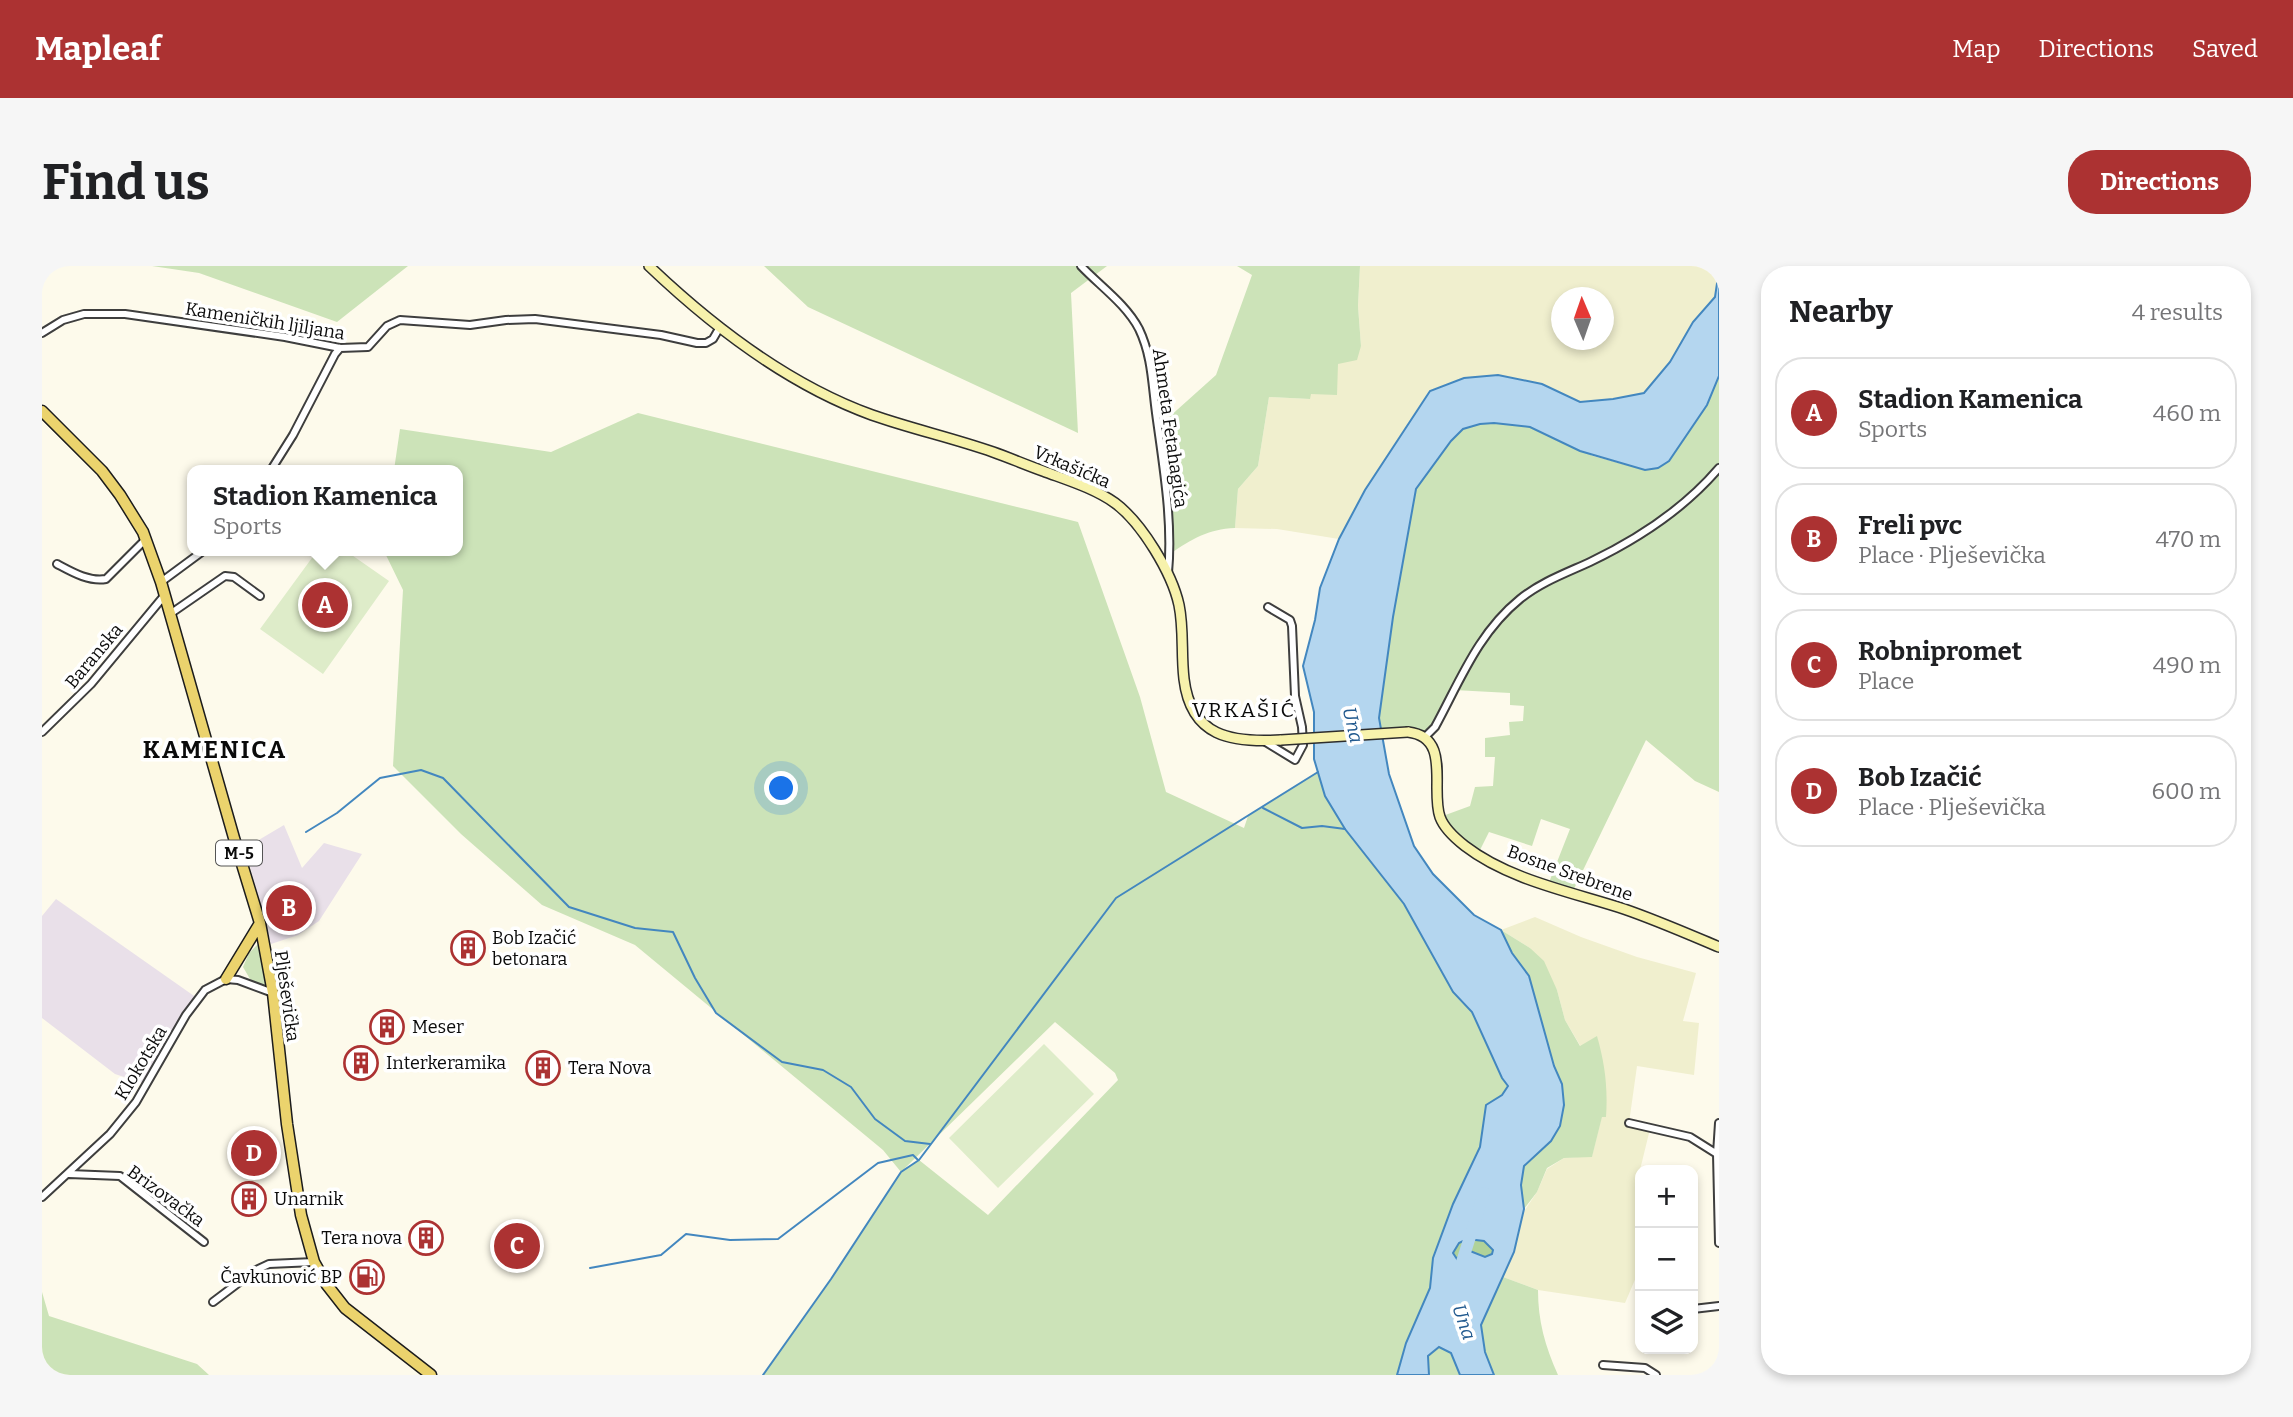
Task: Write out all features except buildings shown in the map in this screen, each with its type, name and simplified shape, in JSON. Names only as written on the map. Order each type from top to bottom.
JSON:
[{"type":"main road","name":"Plješevička","points":[[42,411],[102,471],[134,516],[146,539],[161,582],[260,923],[273,993],[285,1105],[301,1215],[314,1262],[345,1308],[431,1375]]},
{"type":"main road","points":[[226,979],[260,923]]},
{"type":"street","name":"Vrkašićka","points":[[649,266],[720,327],[811,388],[852,407],[994,452],[1082,486],[1114,502],[1136,523],[1168,575],[1179,603],[1184,680],[1194,713],[1217,734],[1263,741],[1408,732],[1425,737]]},
{"type":"street","name":"Ahmeta Fetahagića","points":[[1081,266],[1127,311],[1149,354],[1164,474],[1170,554],[1168,575]]},
{"type":"street","name":"Kameničkih ljiljana","points":[[42,332],[62,320],[84,314],[125,314],[285,337],[340,348],[368,347],[387,326],[400,320],[470,325],[535,319],[661,335],[697,343],[706,343],[713,339],[720,327]]},
{"type":"street","points":[[274,465],[340,348]]},
{"type":"street","points":[[1425,737],[1435,727],[1482,638],[1519,600],[1553,578],[1600,557],[1654,526],[1697,491],[1719,468]]},
{"type":"street","points":[[57,564],[92,580],[106,579],[146,539]]},
{"type":"street","points":[[161,582],[196,556]]},
{"type":"street","points":[[170,614],[225,576],[234,577],[260,596]]},
{"type":"street","name":"Baranska","points":[[42,732],[92,684],[164,596]]},
{"type":"street","points":[[1263,741],[1295,760],[1303,745],[1295,696],[1292,626],[1290,620],[1268,607]]},
{"type":"street","name":"Bosne Srebrene","points":[[1425,737],[1430,742],[1435,758],[1440,817],[1451,834],[1465,846],[1483,858],[1523,876],[1628,911],[1719,947]]},
{"type":"street","points":[[226,979],[238,980],[273,993]]},
{"type":"street","name":"Klokotska","points":[[42,1197],[110,1134],[136,1102],[197,998],[205,990],[226,979]]},
{"type":"street","points":[[1629,1123],[1690,1137],[1717,1154]]},
{"type":"street","points":[[1719,1123],[1719,1243]]},
{"type":"street","name":"Brizovačka","points":[[69,1174],[120,1176],[204,1242]]},
{"type":"street","points":[[213,1302],[254,1271],[270,1264],[314,1262]]},
{"type":"street","points":[[1698,1308],[1719,1306]]},
{"type":"street","points":[[1603,1366],[1645,1368],[1656,1375]]},
{"type":"shaded area","points":[[284,825],[302,868],[324,843],[362,854],[319,921],[298,935],[271,944],[245,848]]},
{"type":"shaded area","points":[[56,899],[197,998],[148,1085],[115,1074],[42,1018],[42,916]]},
{"type":"green space","points":[[152,266],[408,266],[337,322],[199,273]]},
{"type":"green space","points":[[764,266],[1107,266],[1071,293],[1078,433],[808,307]]},
{"type":"green space","points":[[1237,266],[1360,266],[1358,306],[1361,346],[1357,360],[1338,364],[1337,395],[1311,394],[1310,399],[1269,397],[1258,466],[1238,489],[1235,528],[1217,530],[1201,536],[1170,554],[1158,427],[1216,375],[1252,275]]},
{"type":"green space","points":[[1360,266],[1719,266],[1715,297],[1693,322],[1670,362],[1644,393],[1580,402],[1542,384],[1498,376],[1464,378],[1429,391],[1365,490],[1339,539],[1277,529],[1235,528],[1238,489],[1258,466],[1269,397],[1309,399],[1310,394],[1338,364],[1361,346],[1358,306]]},
{"type":"green space","points":[[1719,376],[1719,792],[1695,781],[1646,740],[1572,893],[1548,885],[1570,829],[1541,819],[1532,846],[1489,832],[1478,854],[1440,817],[1470,806],[1475,787],[1493,786],[1495,757],[1485,757],[1485,738],[1510,735],[1509,722],[1523,721],[1524,706],[1510,705],[1510,693],[1454,690],[1449,703],[1425,737],[1379,734],[1393,617],[1416,489],[1451,441],[1463,429],[1480,424],[1530,427],[1593,456],[1645,470],[1669,461],[1707,405]]},
{"type":"green space","points":[[638,413],[1078,522],[1140,697],[1166,792],[1244,828],[1248,816],[1318,772],[1325,796],[1345,829],[1404,904],[1453,992],[1472,1012],[1508,1086],[1502,1095],[1486,1105],[1480,1147],[1453,1204],[1433,1258],[1430,1288],[1406,1343],[1433,1350],[1439,1347],[1451,1353],[1460,1375],[763,1375],[831,1279],[901,1172],[883,1150],[635,945],[542,905],[461,834],[393,766],[403,590],[386,556],[463,556],[463,465],[395,465],[400,429],[551,452]],"holes":[[[1055,1022],[1115,1073],[1118,1080],[988,1215],[919,1160],[904,1169]]]},
{"type":"green space","points":[[313,556],[353,556],[389,581],[323,674],[260,629]]},
{"type":"green space","points":[[1535,917],[1637,957],[1696,973],[1683,1021],[1699,1023],[1694,1075],[1637,1066],[1629,1123],[1650,1129],[1641,1165],[1635,1165],[1635,1280],[1625,1303],[1538,1290],[1503,1277],[1514,1252],[1521,1216],[1537,1192],[1547,1169],[1564,1158],[1592,1156],[1602,1116],[1606,1116],[1597,1037],[1581,1047],[1565,1020],[1557,990],[1530,948],[1501,930]]},
{"type":"green space","points":[[1501,930],[1530,948],[1544,961],[1557,990],[1565,1020],[1580,1046],[1597,1036],[1606,1086],[1606,1117],[1602,1117],[1592,1157],[1564,1158],[1547,1168],[1537,1192],[1524,1209],[1521,1185],[1524,1166],[1551,1141],[1560,1126],[1564,1105],[1562,1084],[1554,1066],[1529,976],[1512,953]]},
{"type":"green space","points":[[259,943],[267,989],[250,979],[243,967],[249,953]]},
{"type":"green space","points":[[1044,1044],[1094,1094],[998,1188],[949,1138]]},
{"type":"green space","points":[[1467,1239],[1484,1241],[1493,1250],[1492,1255],[1481,1256],[1472,1251],[1463,1253],[1457,1259],[1452,1253],[1459,1242]]},
{"type":"green space","points":[[1503,1277],[1538,1290],[1543,1333],[1558,1375],[1494,1375],[1485,1352],[1481,1325]]},
{"type":"green space","points":[[42,1292],[49,1316],[197,1364],[209,1375],[42,1375]]},
{"type":"water","points":[[1719,270],[1719,376],[1707,405],[1669,461],[1658,468],[1645,470],[1580,451],[1530,427],[1480,424],[1463,429],[1451,441],[1416,489],[1393,617],[1379,718],[1389,774],[1414,846],[1433,874],[1474,915],[1501,930],[1512,953],[1529,976],[1554,1066],[1562,1084],[1564,1105],[1560,1126],[1551,1141],[1524,1166],[1521,1185],[1524,1209],[1514,1252],[1481,1325],[1485,1352],[1494,1375],[1460,1375],[1451,1353],[1439,1347],[1428,1356],[1429,1375],[1397,1375],[1406,1343],[1430,1288],[1433,1258],[1453,1204],[1480,1147],[1486,1105],[1502,1095],[1508,1086],[1472,1012],[1453,992],[1404,904],[1345,829],[1325,796],[1314,759],[1314,712],[1303,666],[1320,588],[1339,539],[1365,490],[1430,391],[1464,378],[1498,375],[1542,384],[1580,402],[1644,393],[1670,362],[1693,322],[1715,297]],"holes":[[[1467,1239],[1484,1241],[1493,1250],[1492,1254],[1485,1257],[1465,1249],[1457,1259],[1453,1253],[1459,1243]]]},
{"type":"waterway","points":[[306,832],[337,813],[380,778],[421,770],[443,778],[569,907],[635,928],[673,932],[695,978],[716,1013],[782,1062],[823,1070],[851,1087],[875,1119],[905,1141],[930,1144]]},
{"type":"waterway","points":[[763,1375],[831,1279],[901,1172],[919,1160],[1116,898],[1318,772]]},
{"type":"waterway","points":[[1263,808],[1302,828],[1322,826],[1345,829]]},
{"type":"waterway","points":[[590,1268],[661,1255],[686,1234],[730,1240],[778,1239],[878,1163],[913,1155],[918,1160]]},
{"type":"waterway","name":"Una","points":[[1461,1265],[1484,1193]]},
{"type":"place","name":"Stadion Kamenica","points":[[325,605]]},
{"type":"place","name":"Freli pvc","points":[[289,908]]},
{"type":"place","name":"Bob Izačić betonara","points":[[468,948]]},
{"type":"place","name":"Meser","points":[[387,1027]]},
{"type":"place","name":"Interkeramika","points":[[361,1063]]},
{"type":"place","name":"Tera Nova","points":[[543,1068]]},
{"type":"place","name":"Bob Izačić","points":[[254,1153]]},
{"type":"place","name":"Unarnik","points":[[249,1199]]},
{"type":"place","name":"Tera nova","points":[[426,1238]]},
{"type":"place","name":"Robnipromet","points":[[517,1246]]},
{"type":"place","name":"Čavkunović BP","points":[[367,1277]]},
{"type":"district","name":"VRKAŠIĆ","points":[[1244,710]]},
{"type":"district","name":"KAMENICA","points":[[215,750]]}]
